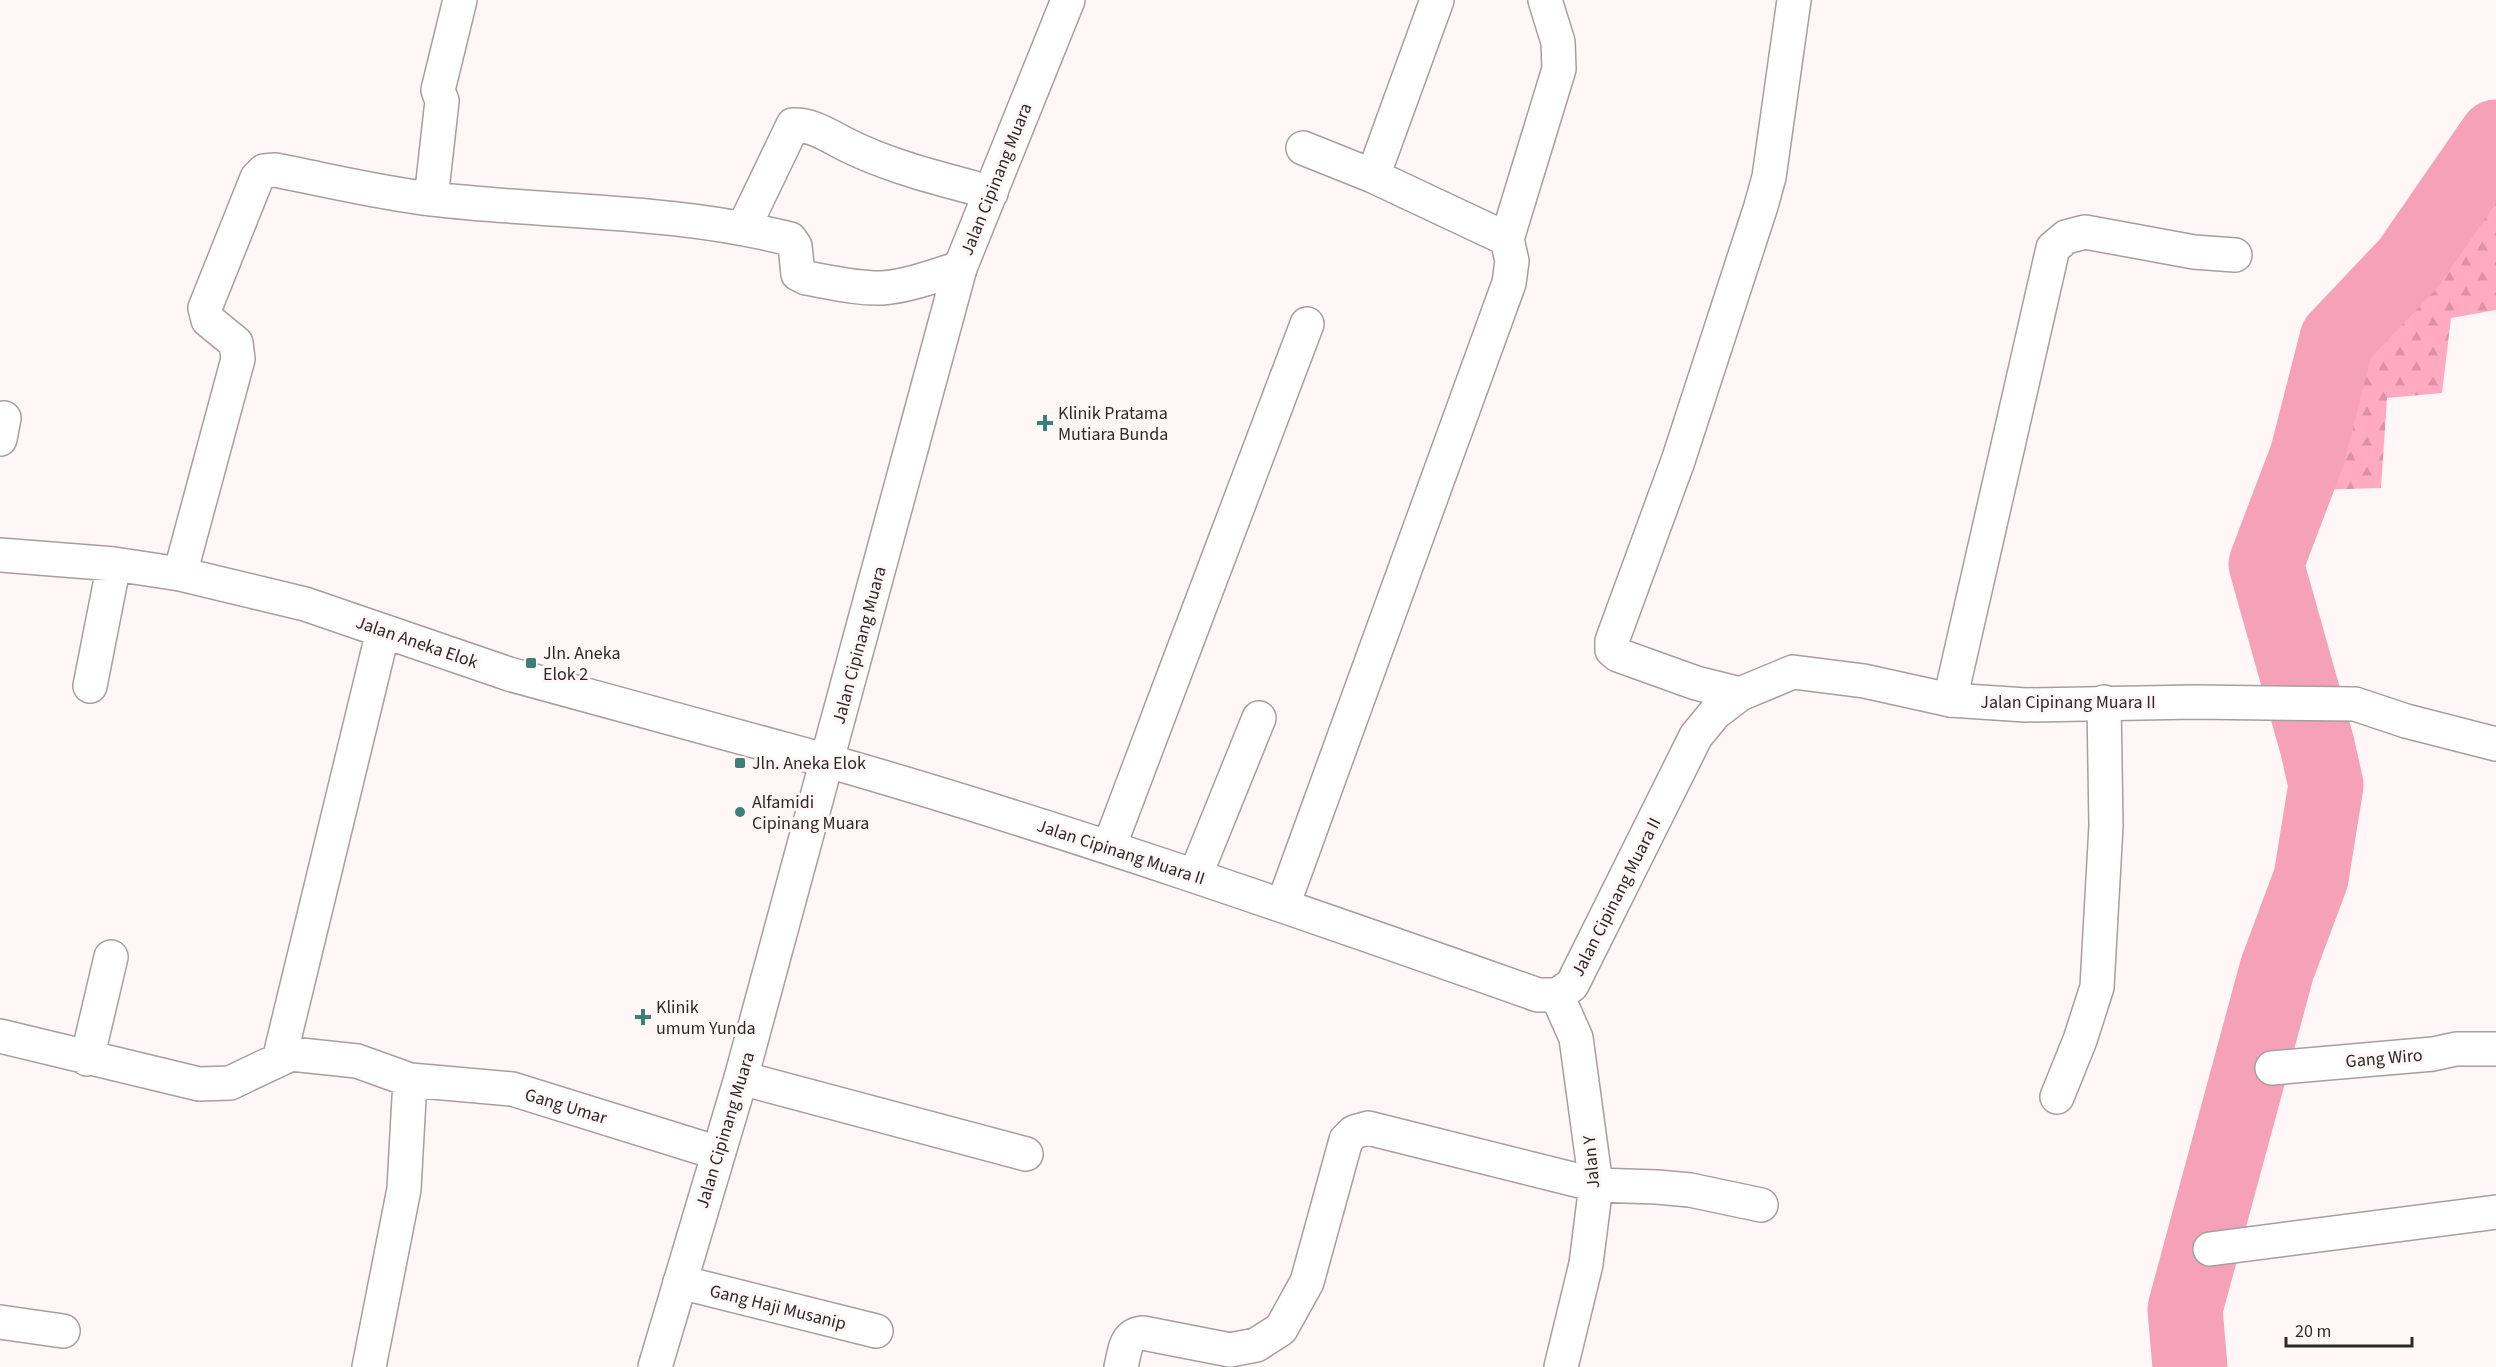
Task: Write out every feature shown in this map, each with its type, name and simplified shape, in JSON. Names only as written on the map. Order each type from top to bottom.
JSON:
[{"type":"street","points":[[431,199],[442,101],[438,90],[460,0]]},
{"type":"street","name":"Jalan Cipinang Muara","points":[[655,1367],[741,1078],[960,268],[1068,0]]},
{"type":"street","points":[[1373,176],[1437,0]]},
{"type":"street","points":[[1283,905],[1509,283],[1512,261],[1507,239],[1558,69],[1558,42],[1545,0]]},
{"type":"street","points":[[1740,694],[1696,683],[1618,655],[1612,650],[1612,641],[1678,461],[1761,206],[1769,177],[1794,0]]},
{"type":"street","points":[[744,227],[793,125],[835,137],[848,146],[908,168],[991,193]]},
{"type":"street","points":[[1303,148],[1373,176],[1507,239]]},
{"type":"street","points":[[180,574],[237,359],[236,343],[208,320],[205,308],[257,178],[264,171],[275,170],[431,199],[647,214],[744,227],[790,239],[795,246],[798,274],[806,278],[882,288],[922,280],[960,268]]},
{"type":"street","points":[[1950,700],[2053,248],[2066,237],[2085,232],[2194,252],[2235,255]]},
{"type":"street","points":[[1109,848],[1307,324]]},
{"type":"street","name":"Jalan Aneka Elok","points":[[0,555],[114,564],[180,574],[304,604],[509,674],[828,760]]},
{"type":"street","points":[[90,686],[114,564]]},
{"type":"street","points":[[279,1060],[383,631]]},
{"type":"street","name":"Jalan Cipinang Muara II","points":[[828,760],[964,800],[1283,905],[1538,995],[1557,994],[1572,985],[1696,736],[1715,713],[1740,694],[1793,672],[1864,681],[1950,700],[2026,705],[2104,702],[2355,704],[2406,721],[2496,744]]},
{"type":"street","points":[[2057,1097],[2080,1040],[2097,987],[2106,826],[2104,702]]},
{"type":"street","points":[[1195,876],[1259,718]]},
{"type":"street","points":[[87,1059],[111,957]]},
{"type":"street","name":"Jalan Y","points":[[1557,994],[1576,1038],[1596,1185],[1586,1264],[1562,1367]]},
{"type":"street","name":"Gang Umar","points":[[0,1036],[87,1059],[199,1084],[230,1083],[291,1054],[357,1061],[410,1080],[512,1089],[718,1153]]},
{"type":"street","name":"Gang Wiro","points":[[2272,1068],[2433,1054],[2456,1049],[2496,1049]]},
{"type":"street","points":[[741,1078],[1026,1154]]},
{"type":"street","points":[[369,1367],[404,1189],[410,1080]]},
{"type":"street","points":[[1121,1367],[1127,1340],[1134,1334],[1143,1333],[1230,1350],[1256,1345],[1281,1329],[1307,1282],[1346,1140],[1354,1132],[1368,1128],[1596,1185],[1658,1186],[1690,1190],[1761,1205]]},
{"type":"street","points":[[2210,1249],[2496,1212]]},
{"type":"street","name":"Gang Haji Musanip","points":[[680,1282],[876,1331]]},
{"type":"street","points":[[0,1322],[63,1331]]},
{"type":"green space","points":[[2496,151],[2496,310],[2451,318],[2442,393],[2387,398],[2381,488],[2314,490],[2347,346],[2412,269]]},
{"type":"waterway","points":[[2190,1367],[2185,1309],[2277,969],[2311,878],[2326,785],[2266,564],[2307,456],[2337,339],[2409,263],[2496,137]]},
{"type":"place","name":"Klinik Pratama Mutiara Bunda","points":[[1045,423]]},
{"type":"place","name":"Jln. Aneka Elok 2","points":[[531,663]]},
{"type":"place","name":"Jln. Aneka Elok","points":[[740,763]]},
{"type":"place","name":"Alfamidi Cipinang Muara","points":[[740,812]]},
{"type":"place","name":"Klinik umum Yunda","points":[[643,1017]]}]
